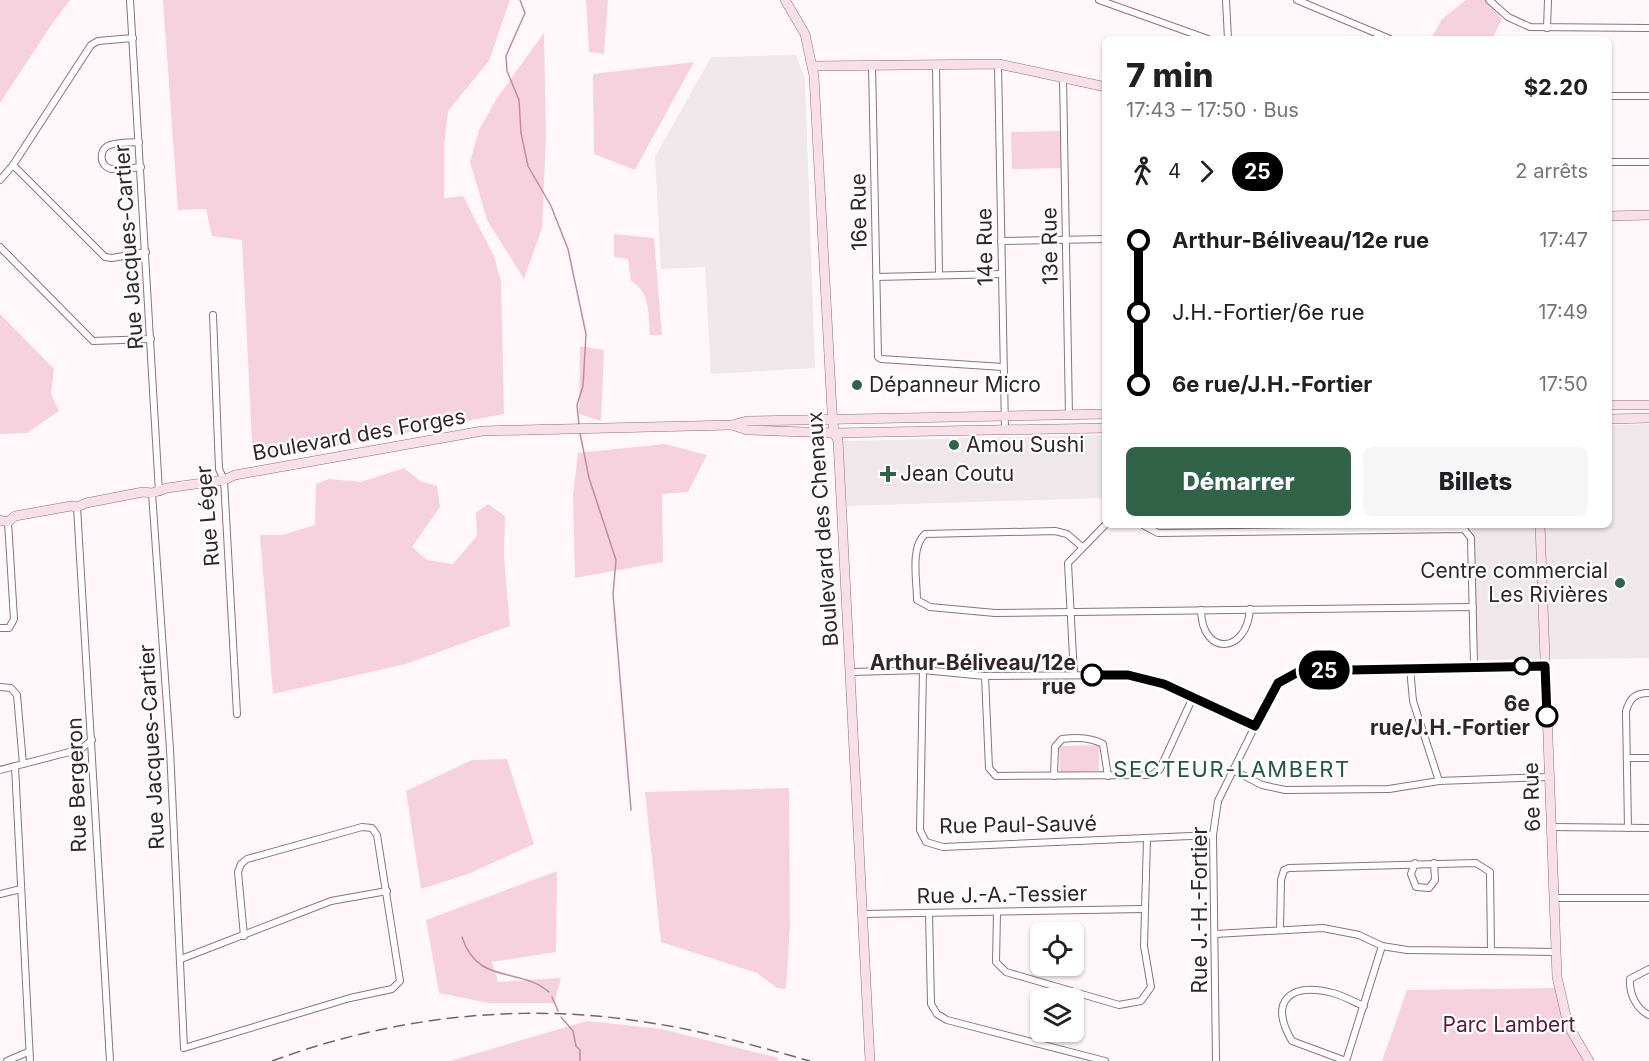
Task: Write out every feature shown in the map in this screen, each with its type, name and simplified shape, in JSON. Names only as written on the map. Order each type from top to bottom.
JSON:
[{"type":"street","name":"Rue Jacques-Cartier","points":[[130,0],[151,339],[156,493],[184,1048],[350,998],[392,989],[400,981],[387,891]]},
{"type":"street","name":"Boulevard des Chenaux","points":[[785,0],[805,34],[813,66],[834,432],[838,440],[870,1061]]},
{"type":"street","points":[[1099,0],[1200,36]]},
{"type":"street","points":[[1226,0],[1228,36]]},
{"type":"street","points":[[1297,0],[1383,36]]},
{"type":"street","points":[[1489,0],[1516,22],[1547,28],[1649,28]]},
{"type":"street","points":[[1547,28],[1548,0]]},
{"type":"street","points":[[0,180],[13,165],[92,45],[100,41],[133,38]]},
{"type":"street","points":[[936,64],[939,275]]},
{"type":"street","points":[[813,66],[998,64],[1102,86]]},
{"type":"street","name":"14e Rue","points":[[998,64],[1005,429]]},
{"type":"street","name":"16e Rue","points":[[873,65],[879,358],[1003,367]]},
{"type":"street","name":"13e Rue","points":[[1063,77],[1069,415]]},
{"type":"street","points":[[1612,96],[1649,96]]},
{"type":"street","points":[[139,142],[108,146],[102,151],[101,157],[109,168],[141,167]]},
{"type":"street","points":[[1612,162],[1649,162]]},
{"type":"street","points":[[13,165],[105,257],[112,258],[146,252]]},
{"type":"street","points":[[1612,216],[1649,215]]},
{"type":"street","points":[[1001,242],[1102,239]]},
{"type":"street","points":[[0,247],[93,341],[151,339]]},
{"type":"street","points":[[876,277],[1002,274]]},
{"type":"street","name":"Rue Léger","points":[[213,315],[219,469],[224,480],[237,714]]},
{"type":"street","points":[[1612,405],[1649,405]]},
{"type":"street","name":"Boulevard des Forges","points":[[4,521],[15,516],[71,506],[77,507],[86,503],[142,492],[156,493],[167,488],[224,480],[235,475],[482,431],[732,425],[747,421],[1102,414]]},
{"type":"street","points":[[1612,419],[1649,418]]},
{"type":"street","name":"Boulevard des Forges","points":[[732,425],[747,430],[834,432],[1102,428]]},
{"type":"street","name":"Rue Bergeron","points":[[77,507],[92,740],[97,879],[110,1061]]},
{"type":"street","points":[[0,628],[9,628],[14,619],[4,521]]},
{"type":"street","points":[[1074,675],[1068,612],[1068,563],[1081,546],[1102,528]]},
{"type":"street","points":[[1149,528],[1158,533],[1459,528],[1471,538],[1474,666]]},
{"type":"street","name":"6e Rue","points":[[1540,528],[1558,986],[1568,1025],[1589,1061]]},
{"type":"street","points":[[1081,546],[1067,534],[1055,531],[925,534],[918,540],[916,549],[918,600],[923,604],[995,614],[1473,607]]},
{"type":"street","points":[[1202,610],[1202,627],[1208,636],[1218,643],[1230,644],[1244,635],[1250,624],[1250,609]]},
{"type":"street","name":"Rue J.-H.-Fortier","points":[[1216,1061],[1213,835],[1218,801],[1278,683],[1300,671],[1545,666]]},
{"type":"street","points":[[1410,668],[1413,701],[1439,781]]},
{"type":"street","points":[[851,672],[923,670],[985,676],[1135,677],[1164,684],[1255,726]]},
{"type":"street","name":"Rue Paul-Sauvé","points":[[923,670],[920,830],[926,842],[944,847],[1213,835]]},
{"type":"street","points":[[985,676],[988,768],[996,776],[1152,774],[1160,769],[1193,697]]},
{"type":"street","points":[[0,687],[11,688],[17,695],[23,764]]},
{"type":"street","points":[[1628,828],[1626,711],[1629,700],[1638,693],[1649,693]]},
{"type":"street","points":[[1054,776],[1055,747],[1062,739],[1067,738],[1094,738],[1103,744],[1108,776]]},
{"type":"street","points":[[0,770],[81,749],[92,740]]},
{"type":"street","points":[[1627,758],[1649,758]]},
{"type":"street","points":[[15,766],[30,1061]]},
{"type":"street","points":[[1233,770],[1262,785],[1285,790],[1389,789],[1439,781],[1549,777]]},
{"type":"street","points":[[1551,826],[1649,828]]},
{"type":"street","points":[[181,959],[244,936],[331,901],[387,891],[377,835],[372,828],[362,827],[246,859],[240,864],[238,872],[244,936]]},
{"type":"street","points":[[997,912],[996,957],[1002,970],[1119,1005],[1133,1005],[1147,998],[1151,987],[1144,946],[1143,909],[1147,839]]},
{"type":"street","points":[[1280,930],[1281,880],[1284,870],[1289,868],[1476,862],[1490,872],[1491,951]]},
{"type":"street","points":[[1415,863],[1411,874],[1416,887],[1429,888],[1435,880],[1434,863]]},
{"type":"street","points":[[0,894],[21,889]]},
{"type":"street","points":[[1553,898],[1649,898]]},
{"type":"street","name":"Rue J.-A.-Tessier","points":[[862,914],[1143,909]]},
{"type":"street","points":[[929,913],[931,1004],[937,1014],[947,1020],[1105,1061]]},
{"type":"street","points":[[1215,934],[1323,928],[1359,935],[1382,946],[1407,950],[1555,952]]},
{"type":"street","points":[[1364,1006],[1332,993],[1295,991],[1286,996],[1282,1025],[1292,1041],[1346,1061],[1364,1006],[1382,946]]},
{"type":"street","points":[[1649,969],[1630,979],[1629,990],[1642,1011],[1649,1015]]},
{"type":"street","points":[[8,1061],[28,1052]]},
{"type":"shaded area","points":[[796,55],[805,79],[815,368],[711,374],[705,267],[661,269],[655,157],[711,57]]},
{"type":"shaded area","points":[[1649,424],[1649,658],[1474,660],[1472,528],[1612,528],[1612,425]]},
{"type":"shaded area","points":[[1102,435],[1102,498],[847,506],[842,441]]},
{"type":"green space","points":[[0,0],[70,0],[0,103]]},
{"type":"green space","points":[[163,0],[510,0],[489,61],[448,111],[444,146],[444,198],[463,196],[494,256],[501,281],[504,414],[253,462],[242,240],[212,236],[206,209],[178,210]]},
{"type":"green space","points":[[586,0],[608,0],[604,54],[589,52]]},
{"type":"green space","points":[[1466,0],[1484,0],[1502,19],[1494,36],[1433,36],[1442,19]]},
{"type":"green space","points":[[544,33],[546,137],[542,228],[524,279],[487,220],[470,162],[479,130],[497,98]]},
{"type":"green space","points":[[694,62],[635,170],[594,154],[593,74]]},
{"type":"green space","points":[[1061,131],[1062,168],[1012,169],[1011,132]]},
{"type":"green space","points":[[614,234],[654,238],[662,335],[650,335],[645,298],[642,291],[631,281],[628,259],[614,257]]},
{"type":"green space","points":[[0,314],[54,369],[51,394],[59,411],[27,433],[0,434]]},
{"type":"green space","points":[[580,346],[604,350],[601,421],[579,414]]},
{"type":"green space","points":[[665,444],[707,455],[688,492],[662,494],[663,562],[575,578],[573,495],[578,453]]},
{"type":"green space","points":[[404,468],[420,481],[437,486],[440,507],[412,547],[427,560],[453,564],[477,536],[476,513],[488,504],[505,516],[504,557],[510,626],[406,664],[273,694],[260,535],[282,535],[315,525],[316,484],[329,479],[361,482]]},
{"type":"green space","points":[[1099,745],[1099,771],[1060,772],[1059,746]]},
{"type":"green space","points":[[507,759],[534,844],[468,874],[421,889],[406,791],[472,760]]},
{"type":"green space","points":[[789,788],[790,925],[786,989],[777,988],[757,973],[661,942],[645,792]]},
{"type":"green space","points":[[557,871],[556,952],[492,962],[498,982],[561,978],[554,1003],[489,1003],[439,993],[426,920]]},
{"type":"green space","name":"Parc Lambert","points":[[1556,988],[1588,1061],[1382,1061],[1407,990]]},
{"type":"green space","points":[[587,1021],[661,1029],[779,1058],[777,1061],[450,1061]]},
{"type":"waterway","points":[[520,0],[525,13],[506,56],[507,71],[519,100],[521,133],[528,166],[551,206],[568,249],[586,334],[583,386],[577,405],[579,425]]},
{"type":"waterway","points":[[580,433],[589,478],[616,560],[613,594],[631,810]]},
{"type":"waterway","points":[[462,937],[469,952],[478,963],[500,973],[525,979],[549,992]]},
{"type":"waterway","points":[[552,997],[558,1011]]},
{"type":"waterway","points":[[561,1017],[573,1031],[576,1046],[580,1050],[580,1061]]},
{"type":"railway","points":[[272,1061],[317,1046],[409,1024],[503,1014],[551,1013],[598,1016],[666,1025],[810,1061]]},
{"type":"bus line","name":"25","points":[[1092,675],[1128,675],[1164,684],[1255,726],[1278,683],[1300,671],[1545,666],[1547,716]]},
{"type":"place","name":"Dépanneur Micro","points":[[857,385]]},
{"type":"place","name":"Amou Sushi","points":[[954,445]]},
{"type":"place","name":"Jean Coutu","points":[[888,474]]},
{"type":"place","name":"Centre commercial Les Rivières","points":[[1620,583]]},
{"type":"place","name":"Arthur-Béliveau/12e rue","points":[[1092,675]]},
{"type":"place","name":"6e rue/J.H.-Fortier","points":[[1547,716]]},
{"type":"district","name":"SECTEUR-LAMBERT","points":[[1232,769]]}]
